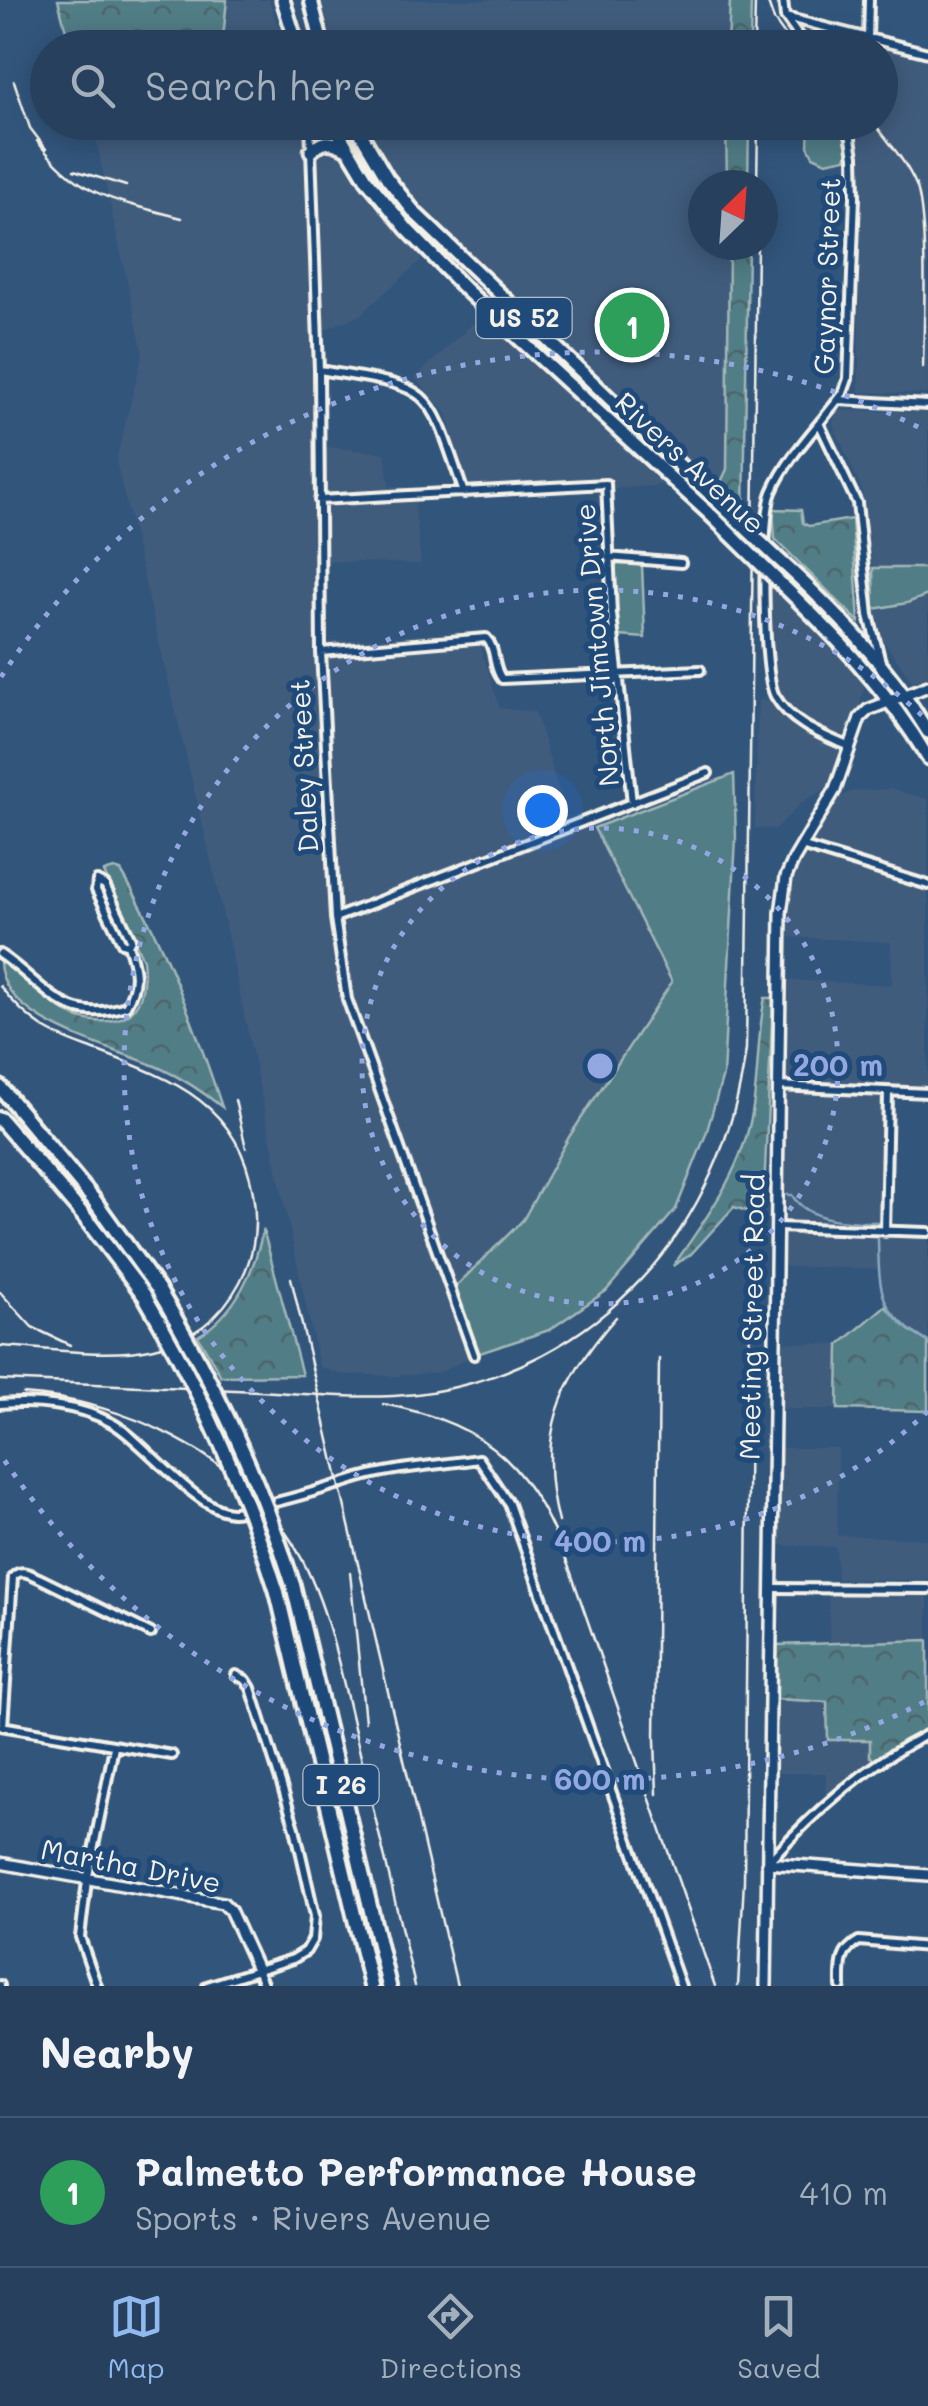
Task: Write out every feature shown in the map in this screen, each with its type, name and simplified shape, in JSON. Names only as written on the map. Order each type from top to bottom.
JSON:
[{"type":"highway","name":"I 26","points":[[0,1086],[94,1200],[158,1289],[206,1369],[244,1447],[293,1585],[389,1986]]},
{"type":"highway","name":"I 26","points":[[0,1119],[83,1215],[144,1295],[221,1437],[255,1522],[277,1592],[371,1986]]},
{"type":"main road","points":[[282,0],[292,30]]},
{"type":"main road","points":[[311,0],[319,30]]},
{"type":"main road","name":"Rivers Avenue","points":[[343,140],[367,180],[406,229],[834,634],[890,700],[928,758]]},
{"type":"main road","name":"Rivers Avenue","points":[[365,140],[387,178],[415,213],[836,613],[882,663],[928,732]]},
{"type":"main road","points":[[311,151],[330,141],[349,150]]},
{"type":"street","points":[[783,0],[785,17],[794,30]]},
{"type":"street","points":[[868,0],[868,30]]},
{"type":"street","points":[[785,17],[836,30]]},
{"type":"street","points":[[898,44],[927,50]]},
{"type":"street","name":"Daley Street","points":[[312,140],[319,370],[320,652],[335,918],[347,999],[474,1356]]},
{"type":"street","name":"Gaynor Street","points":[[850,140],[855,173],[848,379],[838,400],[785,468],[768,503],[766,670],[773,693],[796,720],[850,746]]},
{"type":"street","points":[[318,500],[464,493],[438,414],[420,393],[402,383],[319,370]]},
{"type":"street","points":[[838,400],[928,405]]},
{"type":"street","points":[[819,424],[857,503],[869,615],[882,663]]},
{"type":"street","name":"North Jimtown Drive","points":[[464,493],[606,484],[608,557],[632,802]]},
{"type":"street","points":[[608,557],[681,563]]},
{"type":"street","points":[[320,652],[486,638],[492,644],[497,674],[502,679],[700,670]]},
{"type":"street","name":"Meeting Street Road","points":[[766,1986],[781,913],[786,877],[836,790],[863,714],[928,686]]},
{"type":"street","points":[[335,918],[708,774]]},
{"type":"street","points":[[801,846],[928,885]]},
{"type":"street","points":[[0,954],[77,1011],[100,1014],[126,1006],[136,988],[136,968],[128,945],[130,939],[105,885],[97,881],[96,890],[104,907],[122,943],[128,945]]},
{"type":"street","points":[[778,1086],[928,1093]]},
{"type":"street","points":[[885,1232],[888,1093]]},
{"type":"street","points":[[776,1227],[928,1232]]},
{"type":"street","points":[[0,1404],[45,1404],[110,1422],[133,1437],[188,1488],[216,1508],[233,1512],[306,1496],[362,1477],[479,1458],[509,1504],[681,1986]]},
{"type":"street","points":[[151,1634],[40,1578],[23,1571],[16,1573],[12,1577],[1,1726],[172,1755]]},
{"type":"street","points":[[771,1588],[928,1589]]},
{"type":"street","points":[[208,1986],[306,1951],[313,1939],[315,1916],[294,1828],[251,1688],[236,1675]]},
{"type":"street","points":[[767,1863],[844,1789],[888,1754],[928,1734]]},
{"type":"street","points":[[96,1986],[80,1937],[114,1748]]},
{"type":"street","name":"Martha Drive","points":[[0,1863],[223,1903],[230,1910],[264,1986]]},
{"type":"street","points":[[767,1863],[928,1875]]},
{"type":"street","points":[[841,1986],[842,1958],[848,1947],[858,1942],[928,1946]]},
{"type":"shaded area","points":[[227,0],[269,0],[280,30],[224,30]]},
{"type":"shaded area","points":[[321,0],[730,0],[729,30],[329,30]]},
{"type":"shaded area","points":[[898,52],[928,59],[928,394],[859,392],[856,140],[898,140]]},
{"type":"shaded area","points":[[96,140],[311,140],[312,159],[326,148],[337,149],[388,219],[424,258],[360,315],[316,333],[318,446],[385,453],[389,486],[413,488],[421,564],[328,561],[328,642],[475,631],[500,708],[535,712],[570,826],[588,820],[672,982],[569,1137],[523,1220],[451,1291],[474,1355],[441,1372],[395,1376],[340,1374],[319,1366],[214,873],[116,461],[143,353]]},
{"type":"shaded area","points":[[372,140],[726,140],[726,170],[688,170],[688,260],[729,260],[727,469],[721,486],[714,487],[423,212]]},
{"type":"shaded area","points":[[483,314],[662,485],[476,498],[459,462],[447,413],[415,378]]},
{"type":"shaded area","points":[[836,413],[928,413],[928,568],[873,568],[862,490],[833,424]]},
{"type":"shaded area","points":[[766,581],[848,662],[864,688],[860,702],[863,714],[838,782],[802,802],[776,829],[755,828],[758,700],[777,702],[770,685]]},
{"type":"shaded area","points":[[928,595],[928,676],[913,682],[884,642],[874,609]]},
{"type":"shaded area","points":[[891,789],[928,799],[928,1093],[888,1093],[885,1231],[928,1232],[928,1342],[885,1306],[879,1269],[779,1266],[778,1086],[783,1085],[786,980],[892,985],[891,942],[787,937],[791,889],[797,867],[840,797],[852,791]]},
{"type":"shaded area","points":[[779,1342],[839,1345],[838,1409],[778,1409]]},
{"type":"shaded area","points":[[781,1448],[838,1448],[837,1535],[928,1539],[928,1580],[837,1579],[836,1547],[778,1545]]},
{"type":"shaded area","points":[[828,1593],[928,1595],[928,1639],[830,1644]]},
{"type":"shaded area","points":[[777,1699],[827,1702],[871,1740],[877,1763],[825,1806],[826,1773],[777,1773]]},
{"type":"green space","points":[[58,0],[227,0],[224,30],[66,30]]},
{"type":"green space","points":[[730,0],[751,0],[750,30],[729,30]]},
{"type":"green space","points":[[726,140],[749,140],[748,170],[727,170]]},
{"type":"green space","points":[[808,140],[845,140],[848,152],[846,158],[826,162],[813,156]]},
{"type":"green space","points":[[729,260],[748,260],[744,516],[717,491],[727,469]]},
{"type":"green space","points":[[773,509],[801,510],[803,523],[809,526],[852,519],[859,622],[775,539]]},
{"type":"green space","points":[[613,564],[642,565],[645,638],[619,636]]},
{"type":"green space","points":[[873,568],[928,568],[928,595],[874,609]]},
{"type":"green space","points":[[734,774],[736,838],[723,1075],[706,1134],[676,1209],[606,1291],[549,1330],[474,1355],[451,1291],[523,1220],[569,1137],[672,982],[594,828]]},
{"type":"green space","points":[[121,871],[165,956],[222,1107],[170,1073],[40,1017],[19,1002],[5,983],[0,961],[76,1017],[108,1021],[135,1008],[141,995],[143,960],[104,872]]},
{"type":"green space","points":[[765,998],[773,998],[763,1212],[760,1215],[734,1207],[691,1254],[673,1266],[723,1191],[742,1151],[753,1107]]},
{"type":"green space","points":[[263,1229],[302,1375],[221,1376],[198,1336],[233,1304],[255,1260]]},
{"type":"green space","points":[[885,1306],[928,1342],[928,1411],[838,1409],[839,1345]]},
{"type":"green space","points":[[928,1640],[928,1734],[877,1763],[870,1756],[870,1740],[828,1740],[827,1702],[777,1699],[777,1645]]},
{"type":"waterway","points":[[787,1195],[819,1215],[843,1221],[879,1222],[878,1225]]},
{"type":"waterway","points":[[878,1239],[885,1300],[900,1322],[928,1342]]},
{"type":"railway","points":[[754,30],[755,0]]},
{"type":"railway","points":[[767,0],[781,30]]},
{"type":"railway","points":[[14,81],[30,128]]},
{"type":"railway","points":[[39,140],[46,149]]},
{"type":"railway","points":[[757,170],[758,140]]},
{"type":"railway","points":[[887,140],[917,187],[920,204],[923,367]]},
{"type":"railway","points":[[37,141],[69,175],[101,195],[182,218]]},
{"type":"railway","points":[[74,170],[126,186]]},
{"type":"railway","points":[[0,1380],[338,1396],[417,1394],[482,1380],[542,1355],[595,1321],[642,1279],[680,1230],[711,1174],[733,1114],[746,1049],[757,260]]},
{"type":"railway","points":[[0,986],[26,1014],[51,1032],[154,1073],[199,1100],[218,1117],[234,1138],[245,1163],[255,1216],[252,1250],[240,1282],[219,1312],[193,1333],[133,1352],[0,1346]]},
{"type":"railway","points":[[235,1100],[246,1148]]},
{"type":"railway","points":[[291,1278],[457,1986]]},
{"type":"railway","points":[[0,1292],[32,1327],[70,1345]]},
{"type":"railway","points":[[738,1986],[744,1881],[750,1298]]},
{"type":"railway","points":[[558,1522],[550,1462],[557,1411],[580,1364],[616,1317]]},
{"type":"railway","points":[[657,1794],[659,1359]]},
{"type":"railway","points":[[23,1394],[100,1407],[175,1438],[241,1483],[292,1542],[315,1587],[332,1636],[415,1986]]},
{"type":"railway","points":[[383,1404],[454,1425],[481,1440],[504,1458],[541,1506],[571,1573],[715,1986]]},
{"type":"railway","points":[[350,1572],[365,1722]]},
{"type":"place","name":"Palmetto Performance House","points":[[632,325]]}]
